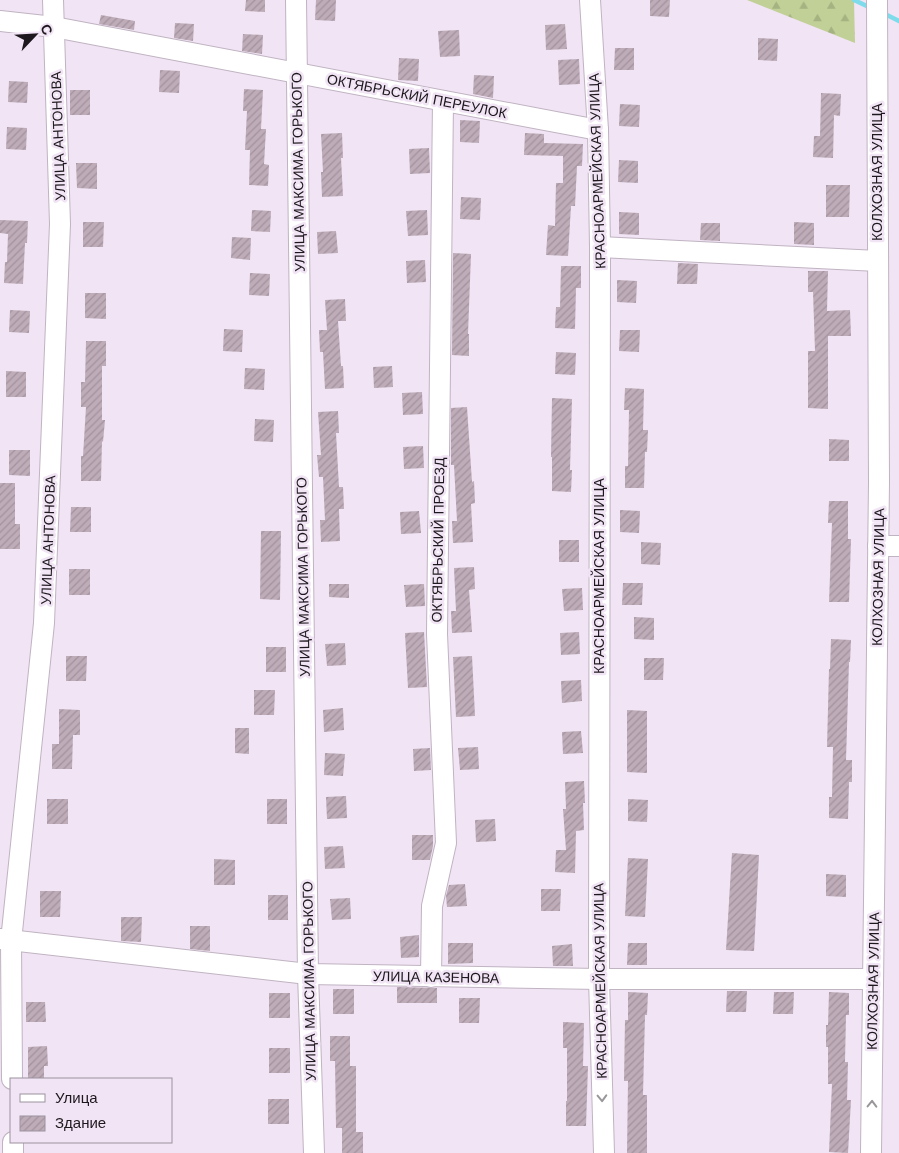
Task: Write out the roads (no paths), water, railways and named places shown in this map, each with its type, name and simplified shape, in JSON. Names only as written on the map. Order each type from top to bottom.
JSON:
[{"type":"street","name":"УЛИЦА АНТОНОВА","points":[[12,1078],[5,940],[44,623],[60,224],[53,0]]},
{"type":"street","name":"УЛИЦА МАКСИМА ГОРЬКОГО","points":[[296,0],[308,974],[314,1153]]},
{"type":"street","name":"КРАСНОАРМЕЙСКАЯ УЛИЦА","points":[[590,0],[598,130],[600,247],[599,979],[604,1153]]},
{"type":"street","name":"КОЛХОЗНАЯ УЛИЦА","points":[[871,1153],[879,472],[877,6]]},
{"type":"street","name":"ОКТЯБРЬСКИЙ ПЕРЕУЛОК","points":[[0,21],[54,27],[598,130]]},
{"type":"street","name":"ОКТЯБРЬСКИЙ ПРОЕЗД","points":[[431,977],[432,906],[446,843],[437,634],[443,101]]},
{"type":"street","points":[[600,247],[878,261]]},
{"type":"street","points":[[878,546],[899,546]]},
{"type":"street","name":"УЛИЦА КАЗЕНОВА","points":[[5,940],[308,974],[599,979],[873,979]]},
{"type":"waterway","points":[[854,0],[871,8]]},
{"type":"waterway","points":[[883,13],[899,21]]}]
